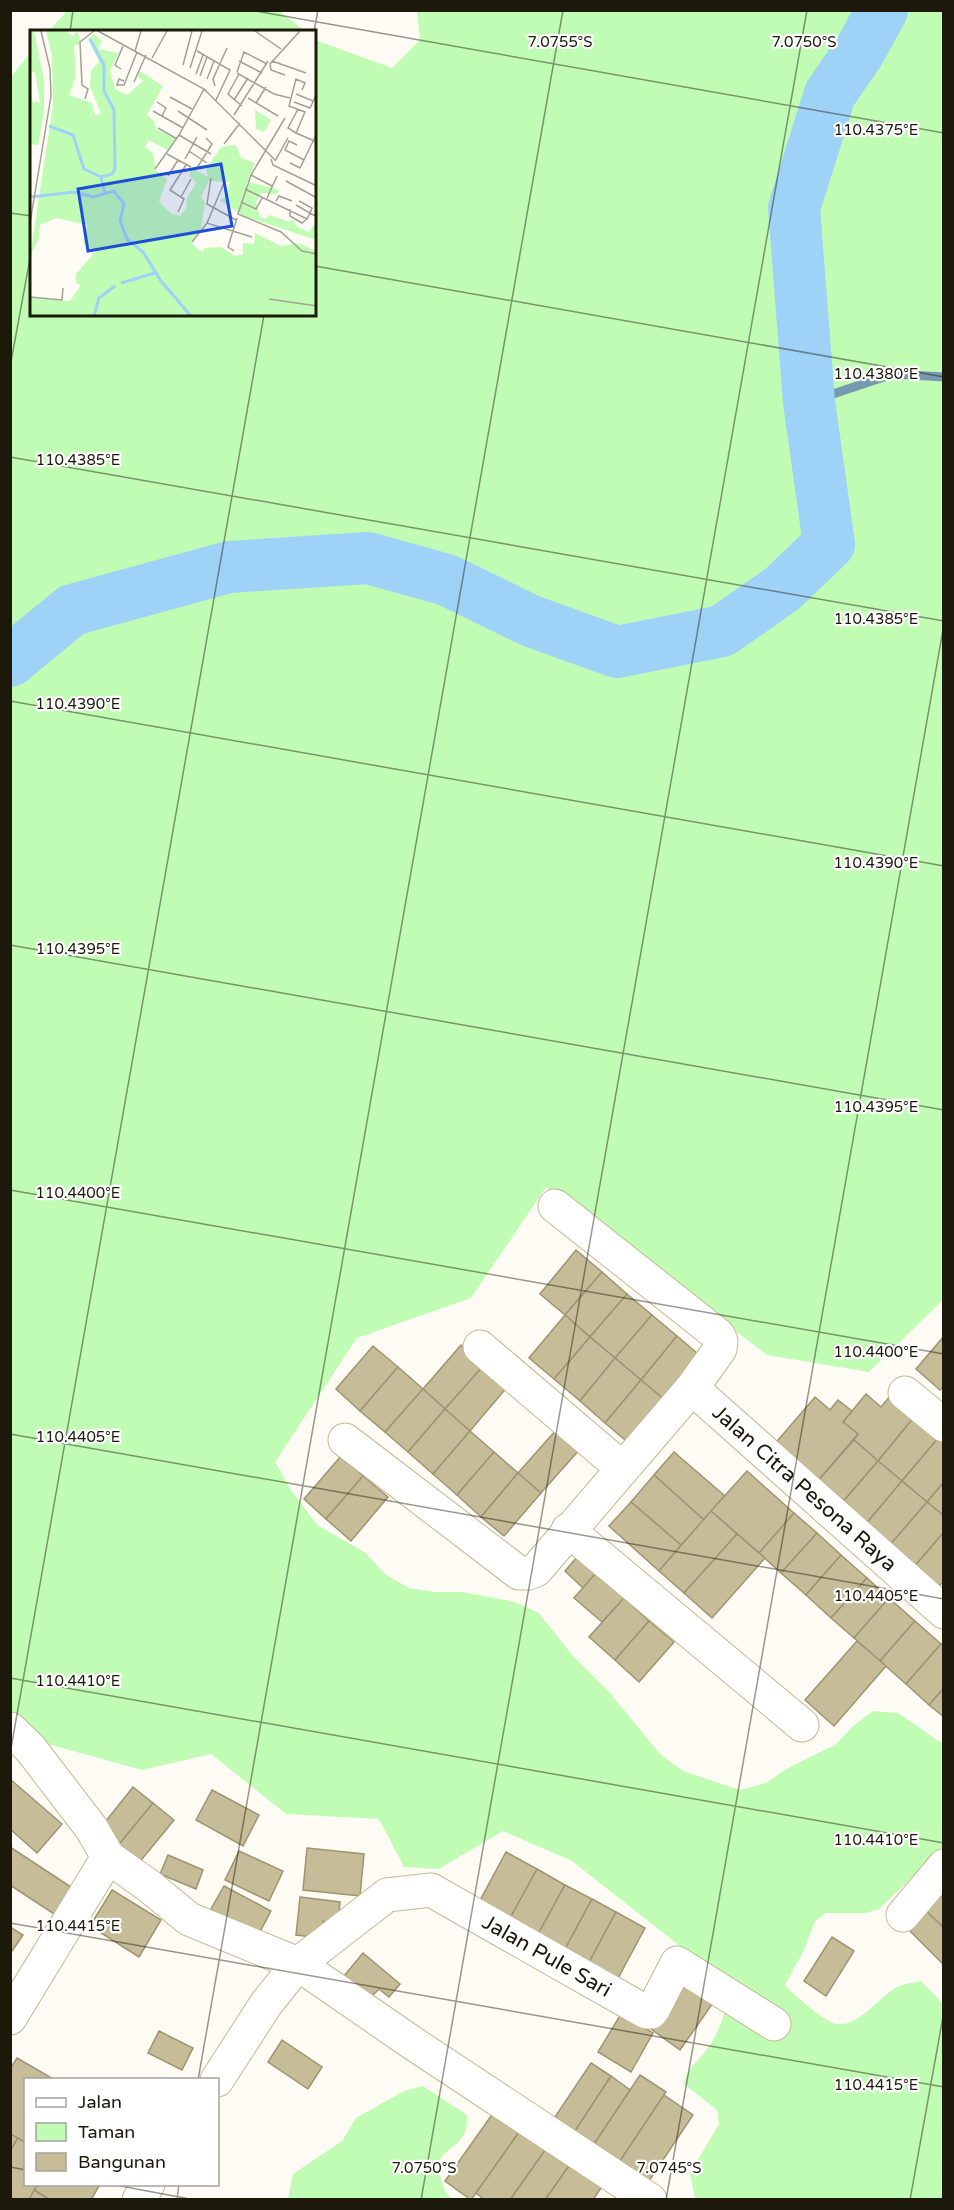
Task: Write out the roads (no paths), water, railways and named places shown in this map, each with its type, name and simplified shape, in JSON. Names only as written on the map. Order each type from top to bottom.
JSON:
[{"type":"street","name":"Jalan Citra Pesona Raya","points":[[345,1440],[519,1573],[536,1570],[692,1388],[720,1349],[721,1341],[718,1335],[555,1206]]},
{"type":"street","points":[[480,1347],[622,1468]]},
{"type":"street","name":"Jalan Citra Pesona Raya","points":[[692,1388],[944,1612]]},
{"type":"street","points":[[905,1393],[944,1425]]},
{"type":"street","points":[[568,1530],[802,1725]]},
{"type":"street","points":[[10,1729],[37,1757],[92,1830],[108,1857],[149,1886],[189,1919],[298,1964],[650,2199]]},
{"type":"street","points":[[10,2018],[108,1857]]},
{"type":"street","points":[[903,1915],[944,1866]]},
{"type":"street","name":"Jalan Pule Sari","points":[[218,2078],[266,2004],[298,1964],[387,1895],[431,1890],[646,2012],[651,2012],[654,2008],[677,1963],[774,2024]]},
{"type":"street","points":[[139,2199],[147,2186]]},
{"type":"waterway","points":[[10,661],[72,610],[229,567],[368,558],[447,580],[531,621],[617,652],[722,631],[782,589],[829,544],[809,402],[794,208],[830,94],[859,52],[882,10]]},
{"type":"waterway","points":[[809,402],[893,374],[944,377]]}]
